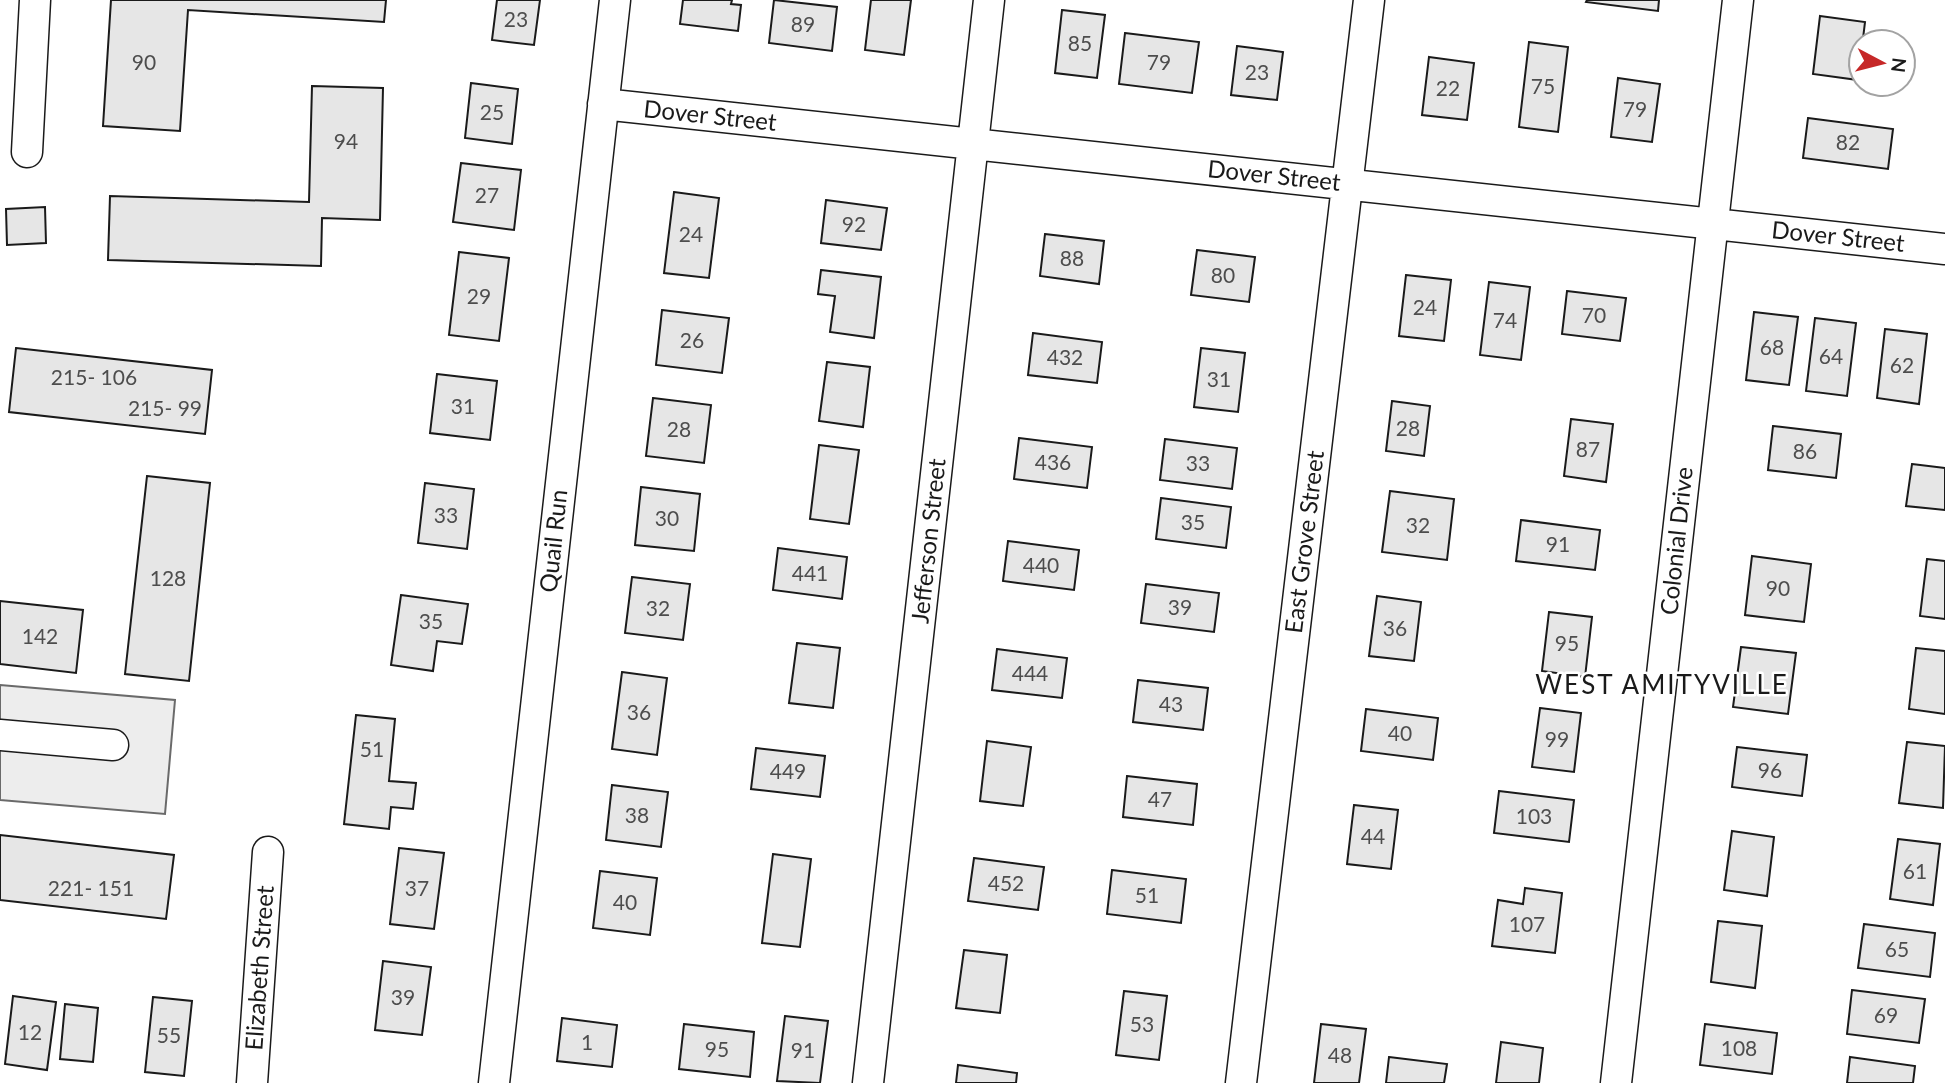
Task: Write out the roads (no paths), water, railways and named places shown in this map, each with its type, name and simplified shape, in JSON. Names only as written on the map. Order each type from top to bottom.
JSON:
[{"type":"street","points":[[27,152],[35,0]]},
{"type":"street","name":"Quail Run","points":[[494,1083],[615,0]]},
{"type":"street","name":"Jefferson Street","points":[[868,1083],[989,0]]},
{"type":"street","name":"East Grove Street","points":[[1241,1083],[1369,0]]},
{"type":"street","name":"Colonial Drive","points":[[1616,1083],[1738,0]]},
{"type":"street","name":"Dover Street","points":[[603,104],[1945,249]]},
{"type":"street","points":[[0,735],[113,744]]},
{"type":"street","name":"Elizabeth Street","points":[[252,1083],[268,852]]},
{"type":"district","name":"WEST AMITYVILLE","points":[[1662,685]]}]
